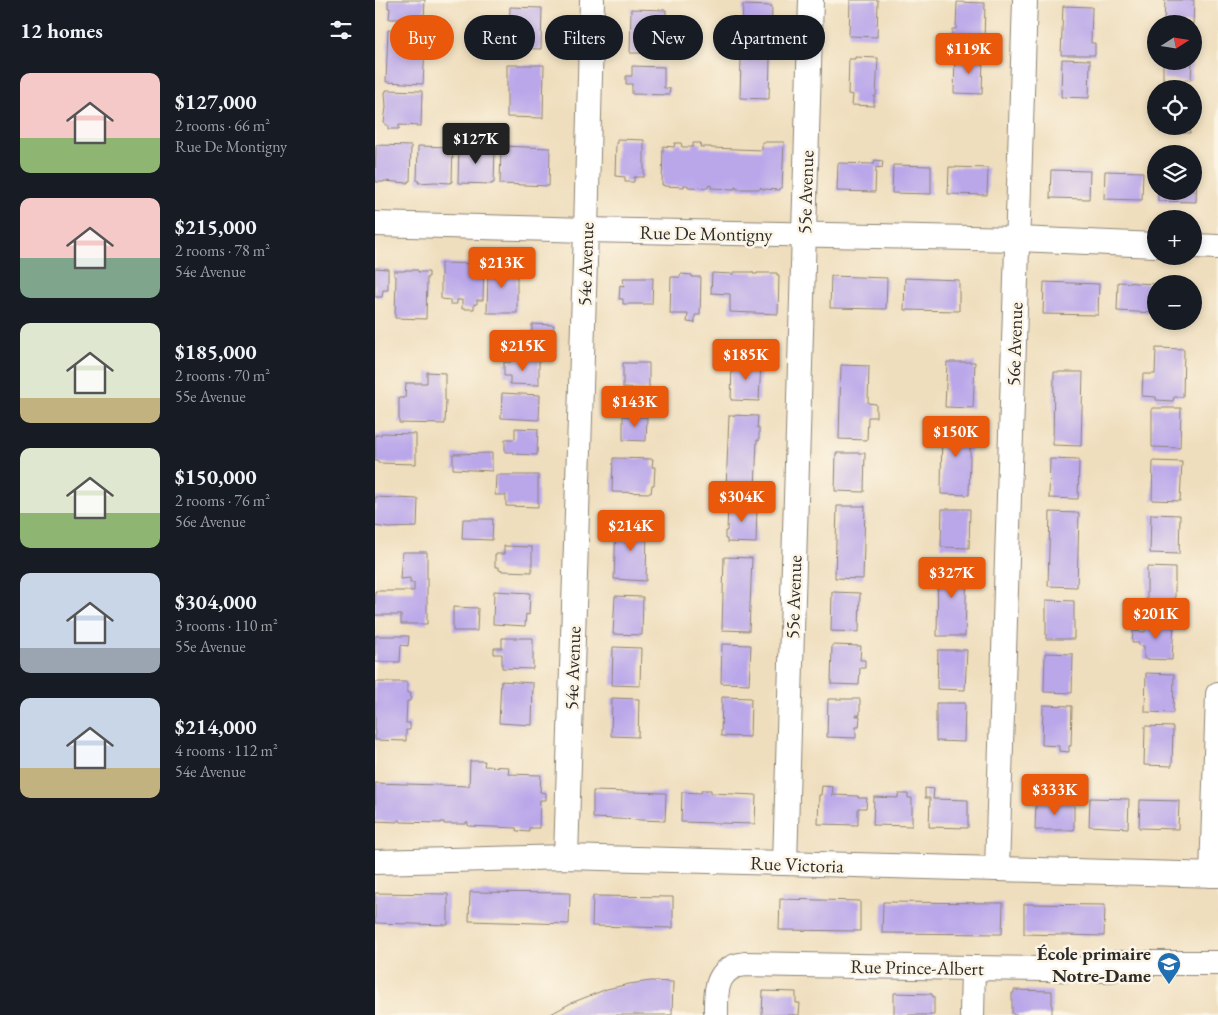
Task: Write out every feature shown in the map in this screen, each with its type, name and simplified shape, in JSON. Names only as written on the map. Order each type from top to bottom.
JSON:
[{"type":"street","name":"54e Avenue","points":[[566,857],[592,0]]},
{"type":"street","name":"55e Avenue","points":[[785,863],[811,0]]},
{"type":"street","name":"56e Avenue","points":[[997,869],[1025,0]]},
{"type":"street","name":"Rue De Montigny","points":[[375,224],[1147,244]]},
{"type":"street","points":[[1202,246],[1218,247]]},
{"type":"street","points":[[1215,875],[1218,694]]},
{"type":"street","name":"Rue Victoria","points":[[375,862],[566,857],[1215,875]]},
{"type":"street","name":"Rue Prince-Albert","points":[[716,1015],[716,992],[719,980],[725,972],[733,967],[745,964],[1111,970],[1116,963],[1218,963]]},
{"type":"street","points":[[972,1015],[973,968]]},
{"type":"building","points":[[388,0],[425,0],[424,15],[390,15],[389,19],[390,8],[388,8]]},
{"type":"building","points":[[850,0],[878,0],[877,37],[849,36]]},
{"type":"building","points":[[1165,0],[1194,0],[1193,15],[1164,15]]},
{"type":"building","points":[[957,2],[985,3],[984,42],[955,41],[952,39],[952,29],[956,29]]},
{"type":"building","points":[[743,5],[772,6],[772,15],[742,15]]},
{"type":"building","points":[[1063,6],[1092,7],[1091,43],[1095,43],[1095,55],[1061,55]]},
{"type":"building","points":[[510,7],[542,8],[541,49],[535,49],[535,15],[510,15]]},
{"type":"building","points":[[631,9],[666,10],[666,15],[633,15],[633,53],[630,53]]},
{"type":"building","points":[[388,30],[390,30],[390,60],[424,60],[423,84],[386,82]]},
{"type":"building","points":[[955,55],[983,56],[982,94],[954,93]]},
{"type":"building","points":[[855,57],[878,58],[874,106],[852,105],[853,95],[848,94],[849,59],[855,59]]},
{"type":"building","points":[[1062,59],[1090,60],[1089,98],[1061,97]]},
{"type":"building","points":[[741,60],[770,60],[769,99],[740,98]]},
{"type":"building","points":[[507,65],[544,65],[543,118],[507,117]]},
{"type":"building","points":[[632,66],[664,67],[664,88],[670,88],[669,95],[632,94],[632,84],[626,84],[626,76],[632,76]]},
{"type":"building","points":[[1163,70],[1192,70],[1191,80],[1163,79]]},
{"type":"building","points":[[386,90],[422,91],[421,126],[399,125],[399,129],[388,129],[388,125],[384,123]]},
{"type":"building","points":[[617,139],[644,140],[644,177],[634,177],[634,182],[625,182],[625,177],[615,176]]},
{"type":"building","points":[[762,142],[784,142],[782,188],[780,190],[762,189],[761,187],[760,189],[737,189],[735,187],[735,189],[711,188],[711,185],[708,188],[688,187],[688,185],[684,185],[684,187],[662,185],[663,146],[674,147],[675,143],[681,143],[682,147],[693,147],[693,143],[701,143],[700,147],[762,150]]},
{"type":"building","points":[[376,145],[411,146],[410,181],[408,183],[376,182]]},
{"type":"building","points":[[418,146],[453,147],[452,182],[418,183]]},
{"type":"building","points":[[459,146],[495,147],[494,183],[458,183]]},
{"type":"building","points":[[501,146],[550,148],[549,186],[500,184]]},
{"type":"building","points":[[875,160],[883,161],[882,168],[876,167],[875,192],[837,191],[838,163],[874,164]]},
{"type":"building","points":[[893,165],[931,166],[931,194],[892,193]]},
{"type":"building","points":[[949,167],[988,168],[987,195],[948,194]]},
{"type":"building","points":[[1051,170],[1090,171],[1089,199],[1050,198]]},
{"type":"building","points":[[1105,171],[1143,172],[1142,200],[1104,199]]},
{"type":"building","points":[[1158,200],[1196,200],[1196,202]]},
{"type":"building","points":[[498,258],[507,258],[507,267],[517,268],[517,313],[487,313],[488,267],[498,267]]},
{"type":"building","points":[[441,263],[484,264],[483,300],[477,300],[477,304],[474,304],[474,309],[462,309],[462,300],[457,300],[457,304],[450,304],[450,300],[441,299]]},
{"type":"building","points":[[375,268],[388,269],[388,290],[383,290],[382,297],[375,297]]},
{"type":"building","points":[[394,271],[429,272],[429,277],[427,277],[426,319],[395,318],[396,276],[394,276]]},
{"type":"building","points":[[733,272],[753,272],[753,274],[777,273],[779,275],[778,314],[730,312],[730,294],[711,293],[712,273],[733,274]]},
{"type":"building","points":[[681,274],[701,277],[700,315],[695,315],[695,323],[687,322],[688,314],[670,314],[671,277],[680,277]]},
{"type":"building","points":[[831,276],[887,278],[886,309],[830,308]]},
{"type":"building","points":[[623,278],[653,278],[652,304],[623,304],[623,299],[619,299],[620,285],[624,286]]},
{"type":"building","points":[[905,278],[959,280],[959,311],[904,310]]},
{"type":"building","points":[[1044,282],[1099,284],[1098,315],[1043,314]]},
{"type":"building","points":[[1118,282],[1147,284],[1147,313],[1117,311]]},
{"type":"building","points":[[532,324],[554,325],[553,346],[520,344],[520,332],[532,332]]},
{"type":"building","points":[[1156,348],[1184,349],[1183,397],[1174,397],[1173,401],[1156,400],[1156,397],[1142,396],[1143,374],[1155,374]]},
{"type":"building","points":[[511,359],[539,360],[539,385],[510,384],[510,376],[504,376],[504,362],[511,362]]},
{"type":"building","points":[[732,362],[761,362],[759,401],[731,400]]},
{"type":"building","points":[[947,362],[975,362],[973,408],[945,407]]},
{"type":"building","points":[[623,363],[649,363],[649,389],[623,388]]},
{"type":"building","points":[[841,365],[869,366],[868,403],[876,404],[876,417],[868,417],[867,440],[839,439]]},
{"type":"building","points":[[427,372],[445,373],[445,424],[399,423],[399,398],[405,398],[406,383],[427,383]]},
{"type":"building","points":[[1054,372],[1083,372],[1081,446],[1053,445]]},
{"type":"building","points":[[502,393],[540,395],[539,420],[501,418]]},
{"type":"building","points":[[1152,408],[1181,408],[1180,448],[1152,447]]},
{"type":"building","points":[[729,415],[758,416],[759,441],[757,440],[755,490],[726,489]]},
{"type":"building","points":[[623,416],[647,417],[646,441],[623,440]]},
{"type":"building","points":[[942,421],[971,422],[969,495],[941,494]]},
{"type":"building","points":[[515,428],[538,429],[537,455],[505,452],[505,439],[515,439]]},
{"type":"building","points":[[381,433],[416,434],[416,464],[378,463],[378,461],[375,461],[375,435],[381,435]]},
{"type":"building","points":[[492,453],[492,471],[453,469],[453,454]]},
{"type":"building","points":[[836,453],[865,453],[864,492],[835,491]]},
{"type":"building","points":[[613,458],[653,459],[652,467],[655,467],[654,485],[652,485],[651,493],[612,492]]},
{"type":"building","points":[[1050,459],[1079,460],[1078,499],[1049,498]]},
{"type":"building","points":[[1153,461],[1182,462],[1180,501],[1152,500]]},
{"type":"building","points":[[496,475],[538,475],[538,507],[506,506],[506,495],[495,495]]},
{"type":"building","points":[[375,497],[418,499],[417,527],[388,528],[375,526]]},
{"type":"building","points":[[728,504],[757,504],[756,543],[727,542],[725,531],[727,531]]},
{"type":"building","points":[[837,506],[865,506],[863,579],[835,578]]},
{"type":"building","points":[[942,509],[970,509],[969,548],[941,547]]},
{"type":"building","points":[[1050,512],[1079,513],[1077,587],[1048,586]]},
{"type":"building","points":[[1151,514],[1180,515],[1179,554],[1150,553]]},
{"type":"building","points":[[463,519],[493,519],[492,540],[462,539]]},
{"type":"building","points":[[616,524],[647,525],[646,581],[614,579]]},
{"type":"building","points":[[504,546],[532,547],[532,572],[503,571],[499,570],[499,567],[495,567],[495,554],[504,554]]},
{"type":"building","points":[[402,552],[427,552],[427,624],[401,624],[401,615],[375,615],[375,591],[414,591],[414,583],[410,583],[410,578],[400,579]]},
{"type":"building","points":[[724,557],[752,558],[749,631],[722,630]]},
{"type":"building","points":[[938,562],[967,563],[965,636],[937,636]]},
{"type":"building","points":[[1147,567],[1175,568],[1175,607],[1147,607]]},
{"type":"building","points":[[494,591],[530,593],[529,615],[526,614],[525,626],[493,624]]},
{"type":"building","points":[[832,592],[860,593],[859,632],[831,631]]},
{"type":"building","points":[[615,596],[643,597],[642,635],[613,634]]},
{"type":"building","points":[[1046,600],[1074,601],[1074,639],[1046,639]]},
{"type":"building","points":[[453,607],[478,608],[477,631],[453,631]]},
{"type":"building","points":[[1146,619],[1174,621],[1172,660],[1144,659],[1144,646],[1139,646],[1139,643],[1132,643],[1133,631],[1145,632]]},
{"type":"building","points":[[375,636],[409,636],[408,646],[401,645],[400,662],[375,662]]},
{"type":"building","points":[[502,638],[533,638],[533,669],[502,668],[502,654],[494,654],[494,648],[502,648]]},
{"type":"building","points":[[722,644],[751,645],[749,684],[721,683]]},
{"type":"building","points":[[832,645],[861,646],[860,660],[865,660],[865,668],[860,668],[859,685],[831,684]]},
{"type":"building","points":[[613,647],[641,648],[640,686],[612,685]]},
{"type":"building","points":[[938,650],[967,650],[965,690],[937,689]]},
{"type":"building","points":[[1045,653],[1073,654],[1072,693],[1044,692]]},
{"type":"building","points":[[1146,673],[1174,674],[1173,713],[1145,712]]},
{"type":"building","points":[[501,681],[533,683],[532,725],[499,723]]},
{"type":"building","points":[[375,682],[407,682],[407,693],[411,693],[410,701],[407,701],[406,723],[410,723],[410,730],[406,730],[406,741],[375,740]]},
{"type":"building","points":[[722,697],[751,698],[750,737],[721,736]]},
{"type":"building","points":[[612,698],[639,699],[638,737],[611,736]]},
{"type":"building","points":[[828,699],[860,699],[860,715],[856,715],[860,716],[859,727],[856,727],[856,738],[827,737]]},
{"type":"building","points":[[936,703],[965,703],[964,742],[936,741]]},
{"type":"building","points":[[1043,705],[1072,706],[1071,746],[1069,746],[1069,752],[1059,751],[1059,746],[1042,745]]},
{"type":"building","points":[[1145,726],[1173,727],[1172,766],[1144,765]]},
{"type":"building","points":[[470,761],[485,761],[484,766],[509,767],[508,774],[541,775],[540,792],[546,793],[546,800],[540,800],[539,828],[529,828],[529,832],[517,831],[516,828],[468,826],[468,822],[466,824],[444,824],[444,822],[401,822],[400,820],[398,822],[375,821],[375,783],[469,786]]},
{"type":"building","points":[[822,786],[833,787],[832,795],[867,798],[866,808],[858,808],[858,825],[818,824],[819,795],[821,795]]},
{"type":"building","points":[[925,788],[934,789],[933,799],[968,800],[968,828],[929,827],[930,798],[925,798]]},
{"type":"building","points":[[702,790],[711,790],[711,793],[756,795],[755,824],[681,822],[682,792],[701,793]]},
{"type":"building","points":[[593,791],[666,793],[665,821],[593,818]]},
{"type":"building","points":[[898,794],[908,794],[908,798],[912,798],[912,826],[873,825],[874,797],[898,798]]},
{"type":"building","points":[[1090,798],[1129,799],[1128,828],[1089,826]]},
{"type":"building","points":[[1140,800],[1179,801],[1178,829],[1139,828]]},
{"type":"building","points":[[1036,802],[1074,803],[1074,830],[1035,830]]},
{"type":"building","points":[[470,892],[570,893],[569,924],[469,921]]},
{"type":"building","points":[[375,893],[448,894],[448,925],[375,923]]},
{"type":"building","points":[[593,896],[673,897],[673,928],[592,926]]},
{"type":"building","points":[[780,899],[860,901],[860,931],[779,930]]},
{"type":"building","points":[[883,902],[1003,903],[1002,934],[882,933]]},
{"type":"building","points":[[1024,904],[1105,905],[1104,936],[1024,934]]},
{"type":"building","points":[[651,981],[673,982],[672,1015],[549,1015],[571,1003],[607,989]]},
{"type":"building","points":[[1014,990],[1052,991],[1052,1015],[1012,1014],[1012,993],[1014,993]]},
{"type":"building","points":[[763,991],[796,992],[796,1003],[800,1003],[799,1015],[762,1015]]},
{"type":"building","points":[[894,993],[932,994],[934,996],[934,1015],[894,1015]]},
{"type":"place","name":"École primaire Notre-Dame","points":[[1169,985]]}]
